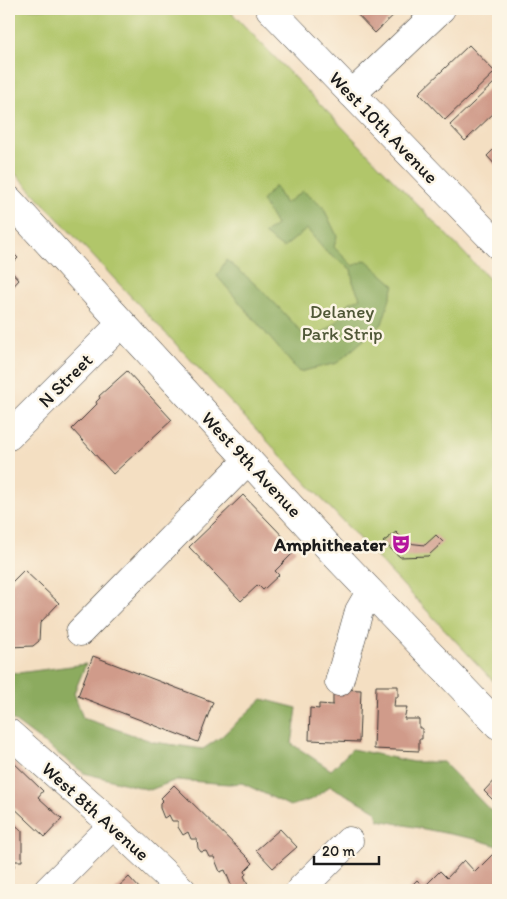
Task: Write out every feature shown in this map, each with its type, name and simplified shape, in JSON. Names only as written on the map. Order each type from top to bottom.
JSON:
[{"type":"street","name":"West 10th Avenue","points":[[270,9],[498,245]]},
{"type":"street","points":[[352,94],[441,9]]},
{"type":"street","name":"West 9th Avenue","points":[[9,200],[121,324],[370,592],[498,725]]},
{"type":"street","name":"N Street","points":[[9,436],[121,324]]},
{"type":"street","points":[[80,632],[248,460]]},
{"type":"street","points":[[339,682],[359,610],[370,592]]},
{"type":"street","name":"West 8th Avenue","points":[[9,733],[113,825],[182,890]]},
{"type":"street","points":[[48,890],[113,825]]},
{"type":"street","points":[[300,890],[349,841]]},
{"type":"green space","name":"Delaney Park Strip","points":[[9,9],[228,9],[498,288],[498,686],[9,167]]},
{"type":"green space","points":[[275,186],[285,204],[303,191],[323,207],[337,236],[334,247],[353,266],[366,260],[394,285],[382,324],[337,363],[299,372],[217,276],[226,260],[270,299],[310,342],[336,323],[347,304],[360,298],[353,282],[351,269],[326,252],[307,229],[283,248],[264,234],[276,225],[262,201]]},
{"type":"green space","points":[[86,664],[74,693],[83,718],[154,742],[203,749],[221,737],[262,699],[297,708],[292,744],[331,770],[352,749],[413,762],[443,762],[498,816],[498,846],[475,839],[379,820],[375,810],[330,786],[313,799],[290,806],[242,783],[229,784],[176,780],[150,790],[84,773],[9,717],[9,672],[18,673]]},
{"type":"building","points":[[352,9],[400,9],[375,33]]},
{"type":"building","points":[[469,45],[495,72],[445,120],[419,93]]},
{"type":"building","points":[[494,83],[498,87],[498,109],[465,141],[450,125]]},
{"type":"building","points":[[498,145],[498,168],[487,156]]},
{"type":"building","points":[[9,249],[18,258],[9,267]]},
{"type":"building","points":[[9,269],[19,280],[9,291]]},
{"type":"building","points":[[127,371],[172,420],[113,474],[72,429],[97,404],[99,396]]},
{"type":"building","points":[[243,495],[296,550],[275,571],[279,575],[263,590],[258,585],[241,601],[189,547]]},
{"type":"building","name":"Amphitheater","points":[[396,532],[407,543],[425,545],[436,535],[443,542],[428,556],[400,557],[383,542]]},
{"type":"building","points":[[24,570],[59,603],[40,623],[39,641],[33,646],[9,647],[9,585]]},
{"type":"building","points":[[93,656],[213,702],[198,742],[78,696]]},
{"type":"building","points":[[376,686],[398,686],[398,697],[395,697],[394,707],[407,707],[404,719],[419,719],[419,728],[422,728],[422,739],[419,739],[419,751],[374,749]]},
{"type":"building","points":[[333,689],[361,690],[359,742],[309,740],[310,708],[319,709],[319,704],[333,705]]},
{"type":"building","points":[[9,758],[43,791],[38,797],[62,819],[45,837],[9,803]]},
{"type":"building","points":[[498,776],[498,805],[484,791]]},
{"type":"building","points":[[174,785],[253,863],[245,871],[246,874],[244,876],[248,884],[233,890],[225,870],[220,872],[214,857],[209,857],[206,851],[201,852],[198,848],[197,839],[191,839],[188,832],[183,835],[178,827],[178,821],[172,821],[169,815],[164,818],[160,808],[160,803],[163,800],[161,798]]},
{"type":"building","points":[[9,819],[22,831],[22,861],[14,861],[14,867],[9,867]]},
{"type":"building","points":[[280,829],[297,847],[273,868],[256,850]]},
{"type":"building","points":[[494,853],[498,857],[498,890],[407,890],[417,880],[424,887],[440,871],[447,878],[464,860],[475,872]]},
{"type":"building","points":[[129,877],[141,890],[115,890]]},
{"type":"place","name":"Amphitheater","points":[[401,544]]}]
